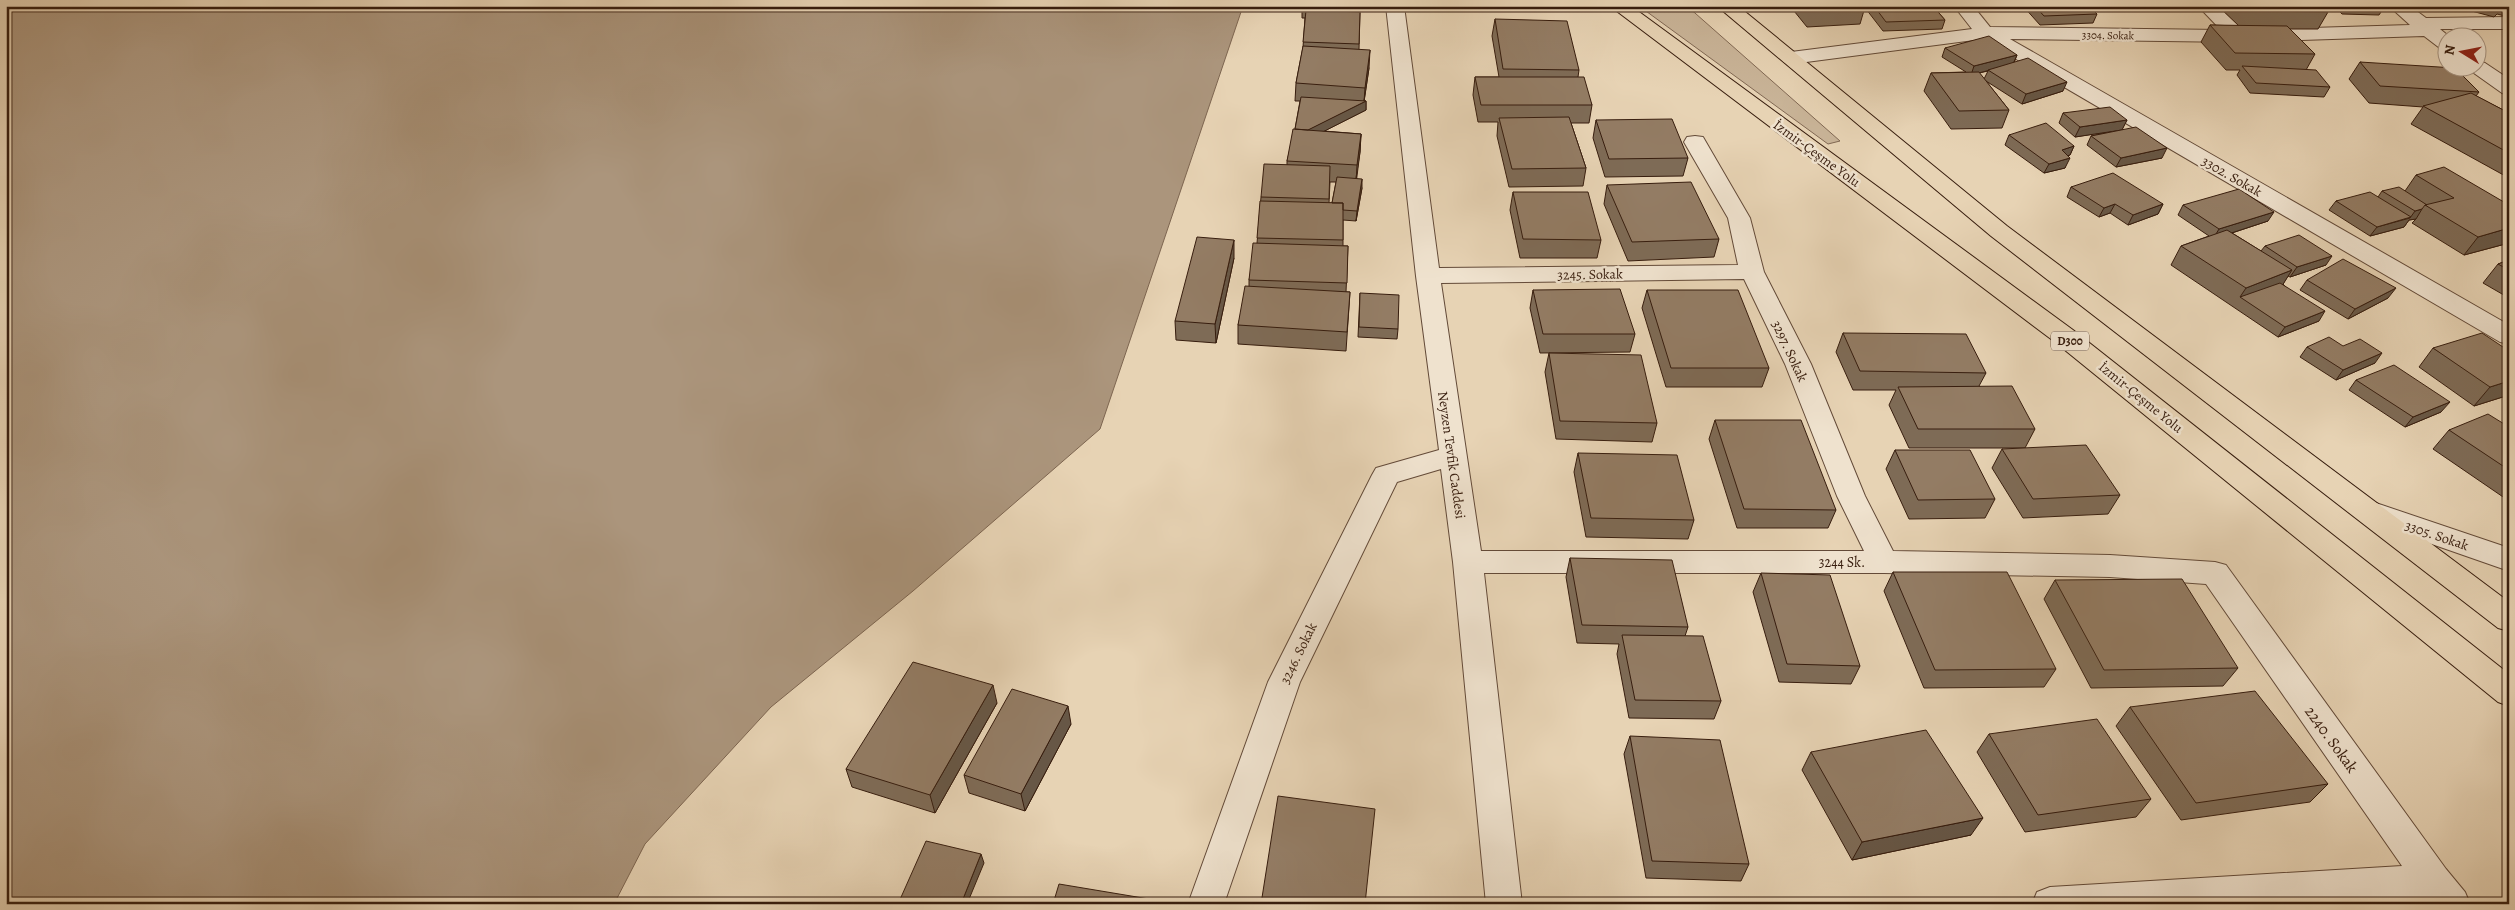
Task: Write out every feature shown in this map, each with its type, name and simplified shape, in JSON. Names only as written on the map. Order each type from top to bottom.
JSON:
[{"type":"highway","name":"İzmir-Çeşme Yolu","points":[[1619,6],[2064,336],[2509,693]]},
{"type":"highway","points":[[1726,6],[1999,231],[2509,619]]},
{"type":"street","name":"Neyzen Tevfik Caddesi","points":[[1395,6],[1428,276],[1468,562],[1504,904]]},
{"type":"street","name":"3302. Sokak","points":[[1963,6],[1985,33],[2509,336]]},
{"type":"street","points":[[2207,6],[2238,36]]},
{"type":"street","points":[[2398,6],[2438,38]]},
{"type":"street","name":"3304. Sokak","points":[[1791,58],[1985,33],[2238,36],[2509,23]]},
{"type":"street","points":[[2488,74],[2509,89]]},
{"type":"street","name":"3297. Sokak","points":[[1695,142],[1739,218],[1752,272],[1798,364],[1851,496],[1884,562]]},
{"type":"street","name":"3245. Sokak","points":[[1428,276],[1752,272]]},
{"type":"street","name":"3246. Sokak","points":[[1206,904],[1284,682],[1386,475],[1452,456]]},
{"type":"street","name":"3305. Sokak","points":[[2366,510],[2509,560]]},
{"type":"street","name":"3244 Sk.","points":[[1468,562],[1884,562],[2110,566],[2215,573]]},
{"type":"street","name":"2240. Sokak","points":[[2215,573],[2238,608],[2443,892]]},
{"type":"street","points":[[2050,904],[2443,892]]},
{"type":"shaded area","points":[[6,6],[1243,6],[1100,429],[913,591],[771,707],[645,844],[614,904],[6,904]]},
{"type":"shaded area","points":[[1639,6],[1687,6],[1840,141],[1828,144]]},
{"type":"building","points":[[1809,6],[1865,6],[1865,7],[1812,10]]},
{"type":"building","points":[[1874,6],[1933,6],[1945,20],[1886,22]]},
{"type":"building","points":[[2035,6],[2089,6],[2097,14],[2044,16]]},
{"type":"building","points":[[2246,6],[2319,6],[2328,12],[2251,11]]},
{"type":"building","points":[[1306,10],[1360,12],[1359,44],[1303,42]]},
{"type":"building","points":[[1495,19],[1567,21],[1579,70],[1503,69]]},
{"type":"building","points":[[2210,25],[2287,26],[2315,54],[2235,53]]},
{"type":"building","points":[[1989,36],[2017,55],[1974,66],[1945,48]]},
{"type":"building","points":[[1303,46],[1370,50],[1365,88],[1296,83]]},
{"type":"building","points":[[2028,58],[2067,82],[2026,94],[1988,70]]},
{"type":"building","points":[[2360,62],[2438,67],[2438,78],[2465,78],[2479,92],[2380,86]]},
{"type":"building","points":[[2242,66],[2316,70],[2330,87],[2256,83]]},
{"type":"building","points":[[1979,72],[2009,110],[1959,111],[1931,73]]},
{"type":"building","points":[[1475,77],[1584,77],[1592,105],[1481,105]]},
{"type":"building","points":[[2471,93],[2509,113],[2509,153],[2423,106]]},
{"type":"building","points":[[1301,97],[1366,101],[1308,130],[1295,129]]},
{"type":"building","points":[[2110,107],[2127,120],[2080,127],[2063,113]]},
{"type":"building","points":[[1569,117],[1586,168],[1512,169],[1499,118]]},
{"type":"building","points":[[1672,119],[1688,158],[1609,159],[1596,120]]},
{"type":"building","points":[[2046,123],[2074,146],[2062,150],[2070,158],[2049,164],[2009,135]]},
{"type":"building","points":[[2136,127],[2167,148],[2121,158],[2091,136]]},
{"type":"building","points":[[1293,129],[1361,134],[1357,165],[1287,161]]},
{"type":"building","points":[[1264,164],[1330,166],[1329,199],[1261,197]]},
{"type":"building","points":[[2444,167],[2509,205],[2509,228],[2478,237],[2425,205],[2454,198],[2416,175]]},
{"type":"building","points":[[2113,173],[2163,204],[2133,215],[2115,204],[2104,208],[2071,187]]},
{"type":"building","points":[[1337,177],[1362,179],[1357,211],[1343,210],[1343,203],[1332,203]]},
{"type":"building","points":[[1691,182],[1719,239],[1632,242],[1607,185]]},
{"type":"building","points":[[2399,187],[2427,205],[2415,211],[2382,191]]},
{"type":"building","points":[[2239,189],[2274,212],[2219,229],[2183,205]]},
{"type":"building","points":[[1513,192],[1588,192],[1601,240],[1523,239]]},
{"type":"building","points":[[2370,192],[2411,217],[2377,227],[2336,201]]},
{"type":"building","points":[[1260,201],[1343,203],[1343,240],[1257,238]]},
{"type":"building","points":[[2227,230],[2292,270],[2246,288],[2181,246]]},
{"type":"building","points":[[2299,235],[2332,256],[2297,267],[2265,246]]},
{"type":"building","points":[[1197,237],[1234,240],[1215,324],[1175,321]]},
{"type":"building","points":[[1253,243],[1348,246],[1347,283],[1249,280]]},
{"type":"building","points":[[2343,259],[2396,288],[2355,309],[2307,280]]},
{"type":"building","points":[[2509,260],[2509,270],[2498,264]]},
{"type":"building","points":[[2280,283],[2325,311],[2285,327],[2240,297]]},
{"type":"building","points":[[1245,286],[1350,292],[1347,332],[1238,325]]},
{"type":"building","points":[[1620,289],[1635,334],[1543,334],[1533,290]]},
{"type":"building","points":[[1647,290],[1738,290],[1769,368],[1671,368]]},
{"type":"building","points":[[1360,293],[1399,295],[1398,329],[1359,327]]},
{"type":"building","points":[[1843,333],[1966,334],[1986,373],[1860,371]]},
{"type":"building","points":[[2482,333],[2509,351],[2509,381],[2490,387],[2433,348]]},
{"type":"building","points":[[2329,337],[2343,346],[2360,339],[2382,353],[2343,370],[2307,347]]},
{"type":"building","points":[[1549,353],[1641,355],[1657,423],[1560,421]]},
{"type":"building","points":[[2394,365],[2450,402],[2413,417],[2356,380]]},
{"type":"building","points":[[2012,386],[2035,429],[1918,429],[1898,387]]},
{"type":"building","points":[[2488,414],[2509,427],[2509,470],[2449,430]]},
{"type":"building","points":[[1715,420],[1801,420],[1836,510],[1744,509]]},
{"type":"building","points":[[2086,445],[2120,495],[2033,499],[2002,449]]},
{"type":"building","points":[[1895,450],[1970,450],[1995,499],[1918,500]]},
{"type":"building","points":[[1578,453],[1677,455],[1694,520],[1591,518]]},
{"type":"building","points":[[1570,558],[1672,560],[1688,627],[1582,625]]},
{"type":"building","points":[[1893,572],[2007,572],[2056,669],[1935,670]]},
{"type":"building","points":[[1761,573],[1830,575],[1860,666],[1787,664]]},
{"type":"building","points":[[2182,579],[2238,668],[2104,670],[2055,580]]},
{"type":"building","points":[[1622,635],[1703,636],[1721,701],[1635,700]]},
{"type":"building","points":[[913,662],[993,685],[930,795],[846,769]]},
{"type":"building","points":[[1012,689],[1068,706],[1021,794],[964,775]]},
{"type":"building","points":[[2255,691],[2328,784],[2196,803],[2130,707]]},
{"type":"building","points":[[2097,719],[2151,799],[2038,815],[1989,734]]},
{"type":"building","points":[[1926,730],[1983,818],[1862,842],[1811,752]]},
{"type":"building","points":[[1630,736],[1720,740],[1749,864],[1652,861]]},
{"type":"building","points":[[1278,796],[1375,809],[1365,904],[1261,904]]},
{"type":"building","points":[[926,841],[981,854],[961,904],[898,904]]},
{"type":"building","points":[[1059,884],[1149,899],[1148,904],[1053,904]]}]
